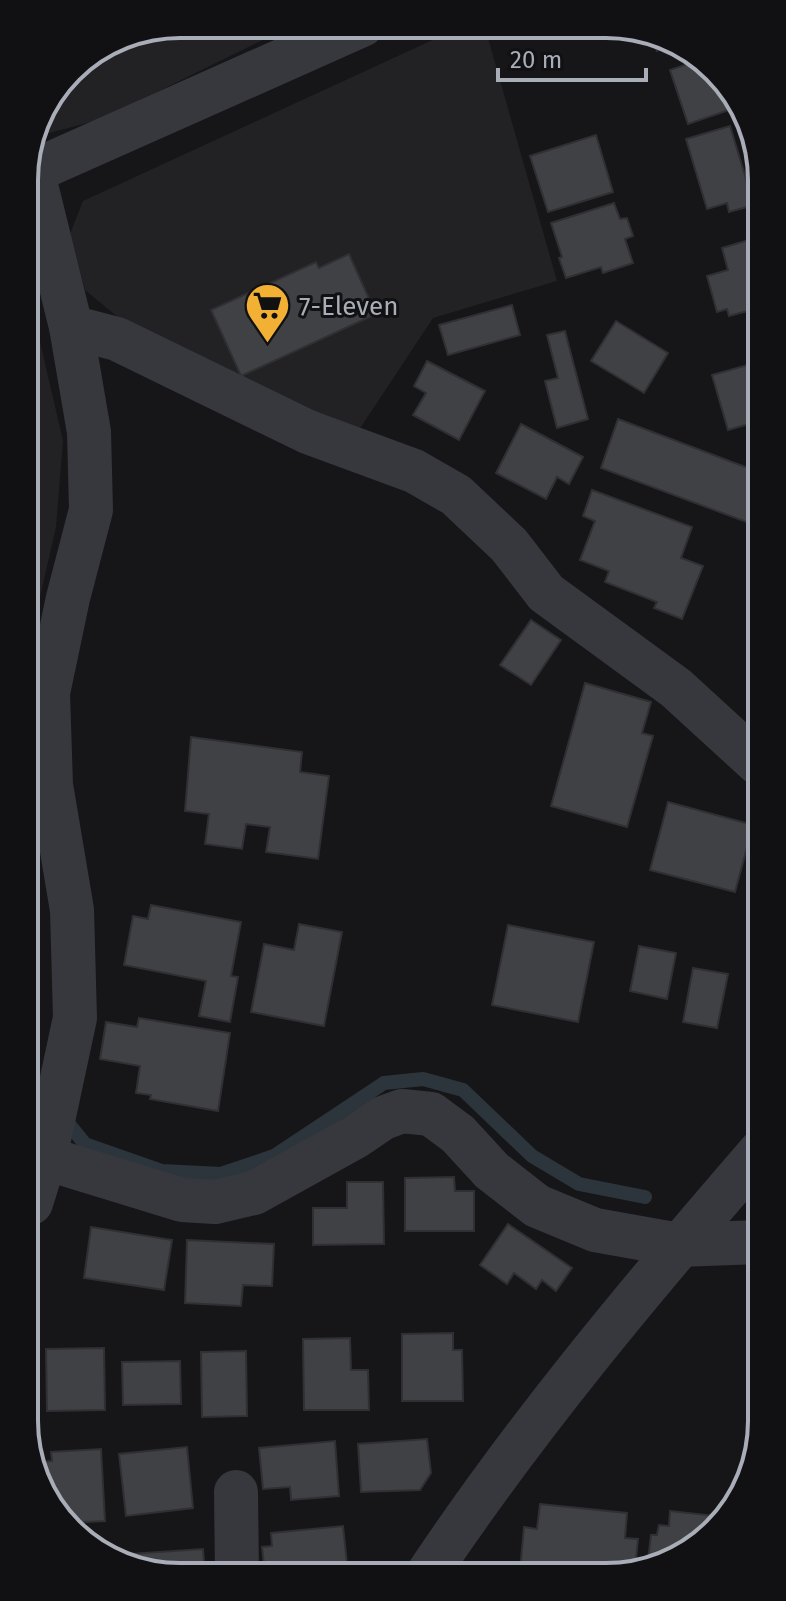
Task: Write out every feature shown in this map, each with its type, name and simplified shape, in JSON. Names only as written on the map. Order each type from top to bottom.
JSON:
[{"type":"street","points":[[38,170],[333,38]]},
{"type":"street","points":[[38,207],[71,327],[89,432],[91,510],[48,693],[51,785],[72,910],[75,1018],[38,1180]]},
{"type":"street","points":[[71,327],[117,339],[308,432],[414,471],[456,495],[509,545],[546,593],[676,688],[748,754]]},
{"type":"street","points":[[45,1158],[182,1200],[215,1202],[254,1193],[383,1118],[402,1111],[431,1114],[458,1134],[492,1171],[537,1206],[595,1230],[679,1245],[748,1242]]},
{"type":"street","points":[[435,1563],[464,1520],[679,1245],[748,1166]]},
{"type":"street","points":[[236,1492],[237,1563]]},
{"type":"shaded area","points":[[171,38],[267,38],[102,119],[46,134],[57,109],[86,73],[126,49]]},
{"type":"shaded area","points":[[437,38],[488,38],[557,281],[433,318],[357,433],[144,339],[85,290],[70,234],[83,201]]},
{"type":"shaded area","points":[[38,333],[63,441],[56,527],[38,605]]},
{"type":"building","points":[[688,64],[713,86],[729,110],[688,124],[670,70]]},
{"type":"building","points":[[730,126],[748,185],[748,207],[729,212],[727,203],[707,209],[686,139]]},
{"type":"building","points":[[596,135],[613,192],[548,212],[530,156]]},
{"type":"building","points":[[614,203],[620,219],[627,218],[633,236],[625,239],[633,263],[603,273],[601,267],[566,278],[551,223]]},
{"type":"building","points":[[748,240],[748,311],[729,316],[727,309],[717,312],[707,276],[728,270],[722,248]]},
{"type":"building","name":"7-Eleven","points":[[349,254],[376,314],[241,376],[211,310],[316,262],[319,268]]},
{"type":"building","points":[[512,305],[520,335],[448,355],[439,325]]},
{"type":"building","points":[[616,321],[668,353],[644,393],[591,361]]},
{"type":"building","points":[[565,331],[588,419],[557,428],[545,381],[558,378],[547,335]]},
{"type":"building","points":[[427,361],[485,391],[459,440],[413,415],[426,393],[414,386]]},
{"type":"building","points":[[748,365],[748,424],[728,430],[712,375]]},
{"type":"building","points":[[618,419],[748,468],[748,523],[601,468]]},
{"type":"building","points":[[521,424],[583,457],[569,484],[557,477],[546,499],[496,473]]},
{"type":"building","points":[[592,490],[692,527],[681,558],[703,566],[682,619],[654,608],[657,602],[605,582],[609,571],[580,560],[595,521],[583,516]]},
{"type":"building","points":[[531,620],[561,640],[531,685],[500,665]]},
{"type":"building","points":[[585,683],[651,702],[642,733],[653,736],[627,827],[551,806]]},
{"type":"building","points":[[191,737],[302,752],[300,772],[329,776],[318,859],[266,852],[270,827],[246,824],[242,849],[205,844],[209,814],[185,811]]},
{"type":"building","points":[[668,802],[748,824],[748,844],[735,892],[650,870]]},
{"type":"building","points":[[151,905],[241,922],[231,976],[238,977],[230,1022],[199,1016],[206,981],[124,965],[133,916],[148,919]]},
{"type":"building","points":[[299,924],[342,932],[324,1026],[251,1012],[264,944],[294,950]]},
{"type":"building","points":[[508,925],[594,942],[578,1022],[492,1005]]},
{"type":"building","points":[[639,946],[676,953],[667,999],[630,991]]},
{"type":"building","points":[[693,968],[728,974],[717,1028],[683,1022]]},
{"type":"building","points":[[139,1018],[230,1033],[218,1111],[150,1099],[151,1095],[136,1093],[140,1066],[100,1059],[106,1022],[137,1027]]},
{"type":"building","points":[[454,1177],[455,1191],[474,1191],[474,1231],[405,1231],[405,1178]]},
{"type":"building","points":[[347,1182],[383,1182],[384,1244],[313,1245],[313,1208],[347,1208]]},
{"type":"building","points":[[508,1224],[572,1268],[556,1291],[542,1280],[536,1289],[514,1273],[507,1284],[480,1265]]},
{"type":"building","points":[[91,1227],[172,1240],[164,1290],[84,1278]]},
{"type":"building","points":[[187,1240],[274,1244],[272,1286],[243,1285],[241,1306],[185,1303]]},
{"type":"building","points":[[453,1333],[453,1350],[462,1350],[463,1401],[402,1401],[402,1334]]},
{"type":"building","points":[[350,1338],[351,1370],[368,1370],[369,1410],[304,1410],[303,1339]]},
{"type":"building","points":[[104,1348],[105,1410],[47,1411],[46,1349]]},
{"type":"building","points":[[246,1351],[247,1416],[202,1417],[201,1352]]},
{"type":"building","points":[[180,1361],[181,1404],[123,1405],[122,1362]]},
{"type":"building","points":[[427,1439],[431,1473],[420,1490],[361,1492],[358,1444]]},
{"type":"building","points":[[335,1441],[339,1496],[291,1500],[290,1487],[263,1489],[259,1448]]},
{"type":"building","points":[[187,1447],[193,1508],[126,1516],[119,1454]]},
{"type":"building","points":[[101,1449],[105,1521],[80,1522],[73,1515],[46,1467],[44,1461],[52,1461],[51,1452]]},
{"type":"building","points":[[540,1504],[627,1513],[625,1538],[638,1539],[636,1560],[606,1563],[521,1563],[524,1527],[537,1529]]},
{"type":"building","points":[[670,1511],[712,1516],[685,1539],[649,1556],[651,1535],[657,1535],[659,1525],[669,1526]]},
{"type":"building","points":[[343,1526],[347,1563],[264,1563],[262,1547],[272,1546],[271,1533]]},
{"type":"building","points":[[203,1549],[204,1563],[161,1562],[131,1554]]},
{"type":"waterway","points":[[63,1117],[85,1144],[162,1171],[221,1174],[274,1156],[384,1083],[423,1079],[463,1090],[532,1156],[579,1184],[645,1197]]},
{"type":"waterway","points":[[38,1084],[48,1097]]},
{"type":"place","name":"7-Eleven","points":[[268,345]]}]
